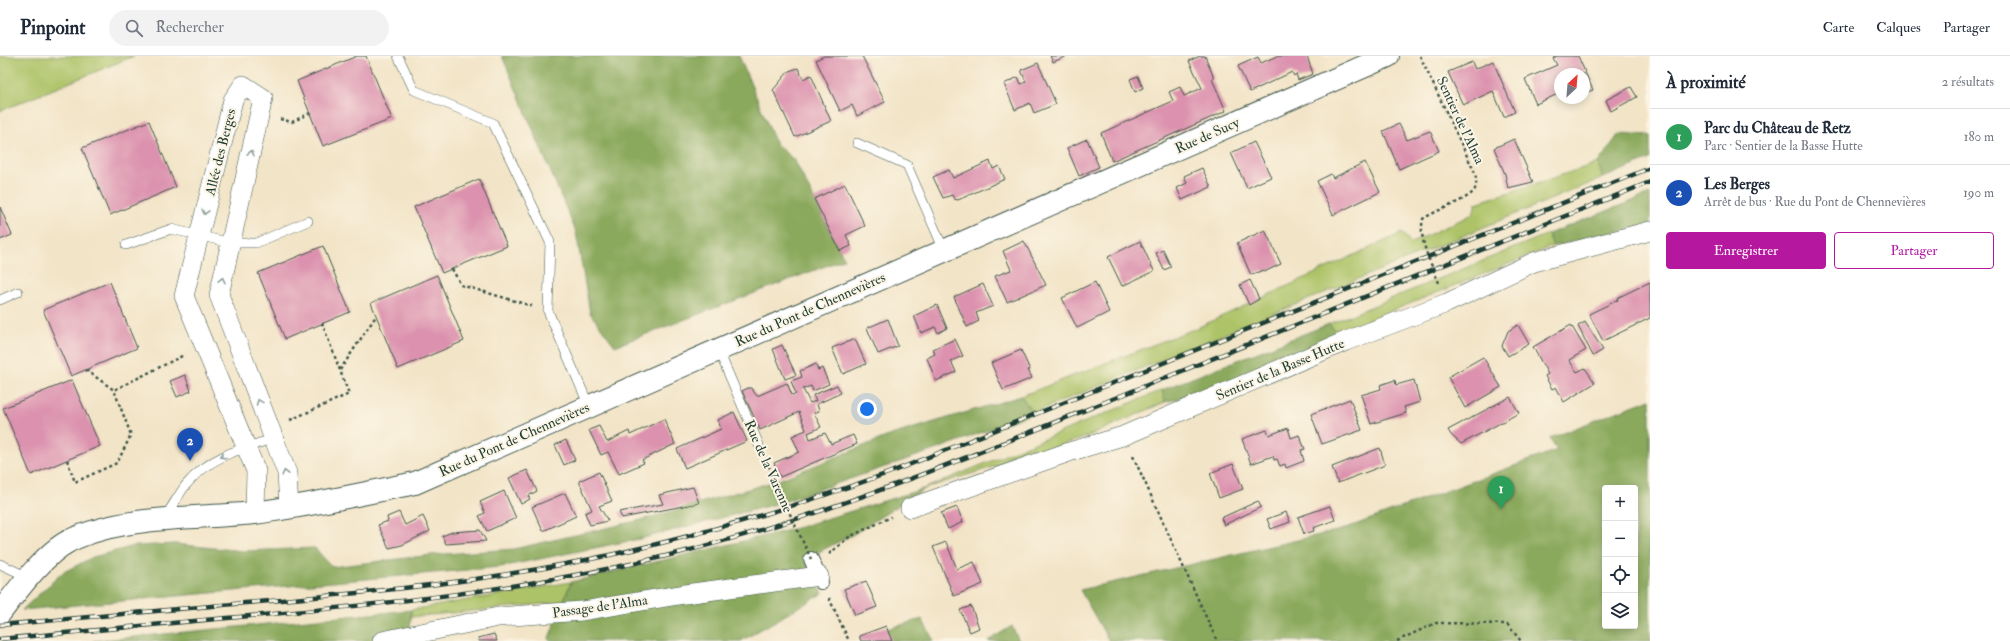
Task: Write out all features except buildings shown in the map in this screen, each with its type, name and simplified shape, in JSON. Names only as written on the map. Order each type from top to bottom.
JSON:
[{"type":"main road","name":"Rue de Sucy","points":[[1026,214],[1388,56]]},
{"type":"main road","name":"Rue du Pont de Chennevières","points":[[0,613],[37,567],[68,542],[102,530],[164,518],[216,517],[289,508],[415,483],[1026,214]]},
{"type":"street","name":"Allée des Berges","points":[[255,512],[256,471],[184,296],[233,100],[243,85],[263,98],[219,295],[286,473],[289,508]]},
{"type":"street","name":"Sentier de la Basse Hutte","points":[[910,508],[1069,452],[1123,436],[1346,341],[1447,303],[1534,262],[1650,230]]},
{"type":"street","name":"Passage de l'Alma","points":[[382,641],[498,617],[582,611],[685,594],[818,566]]},
{"type":"lane","points":[[398,56],[414,90],[493,123],[550,242],[548,311],[589,406]]},
{"type":"lane","points":[[856,143],[907,165],[944,250]]},
{"type":"lane","points":[[126,245],[171,229],[231,243],[256,243],[308,221]]},
{"type":"lane","points":[[0,300],[18,292]]},
{"type":"lane","name":"Rue de la Varenne","points":[[718,349],[759,445]]},
{"type":"lane","points":[[164,518],[186,486],[212,462],[271,434]]},
{"type":"lane","points":[[0,564],[28,578]]},
{"type":"path","name":"Sentier de l'Alma","points":[[1420,56],[1476,173],[1474,190],[1466,196],[1423,219],[1423,243],[1447,303]]},
{"type":"path","points":[[260,114],[292,122],[310,113]]},
{"type":"path","points":[[452,269],[460,285],[548,311]]},
{"type":"path","points":[[340,370],[376,316]]},
{"type":"path","points":[[271,434],[349,394],[322,323]]},
{"type":"path","points":[[114,390],[204,345]]},
{"type":"path","points":[[67,460],[75,482],[117,464],[131,435],[114,390],[86,370]]},
{"type":"path","name":"Rue de la Varenne","points":[[759,445],[782,496],[818,566]]},
{"type":"path","points":[[1139,470],[1218,641]]},
{"type":"path","points":[[818,566],[849,537],[910,508]]},
{"type":"path","points":[[832,605],[849,641]]},
{"type":"path","points":[[1397,641],[1436,623],[1444,623],[1507,624],[1521,641]]},
{"type":"green space","points":[[0,56],[134,56],[0,111]]},
{"type":"green space","points":[[502,56],[739,56],[776,144],[795,161],[844,259],[615,346],[590,313],[576,232]]},
{"type":"green space","points":[[1619,134],[1650,136],[1650,159],[1603,178],[1598,163]]},
{"type":"green space","points":[[1598,163],[1603,178],[1033,413],[1021,396],[1199,327],[1402,233],[1411,243],[1473,214],[1476,203]]},
{"type":"green space","points":[[1650,194],[1650,225],[1553,246],[1548,234]]},
{"type":"green space","points":[[1548,234],[1553,246],[1337,333],[1329,324]]},
{"type":"green space","points":[[1329,324],[1337,333],[1267,371],[1218,389],[1165,402],[1162,390]]},
{"type":"green space","points":[[1162,390],[1165,402],[1084,438],[926,488]]},
{"type":"green space","points":[[1021,396],[1033,413],[940,448],[780,503],[639,539],[500,567],[22,610],[62,573],[93,557],[134,546],[175,544],[243,551],[315,548],[332,567],[431,555],[514,549],[641,520],[776,481],[891,435]]},
{"type":"green space","points":[[1650,399],[1650,641],[1109,641],[1080,590],[1341,530],[1557,450],[1550,438]]},
{"type":"green space","points":[[926,488],[854,534],[805,559],[823,593],[741,641],[550,641],[549,638],[571,582],[790,530]]},
{"type":"green space","points":[[571,582],[563,602],[411,617],[411,610]]},
{"type":"green space","points":[[411,610],[410,641],[93,641]]},
{"type":"green space","points":[[922,619],[934,641],[878,641],[877,632]]},
{"type":"green space","points":[[1012,626],[1019,641],[988,641]]},
{"type":"railway","points":[[0,625],[327,596],[449,583],[612,555],[732,524],[891,472],[1650,168]]},
{"type":"railway","points":[[0,639],[331,609],[444,596],[501,588],[614,568],[730,539],[847,502],[963,459],[1650,182]]},
{"type":"place","name":"Les Berges","points":[[190,461]]},
{"type":"place","name":"Parc du Château de Retz","points":[[1501,509]]}]
